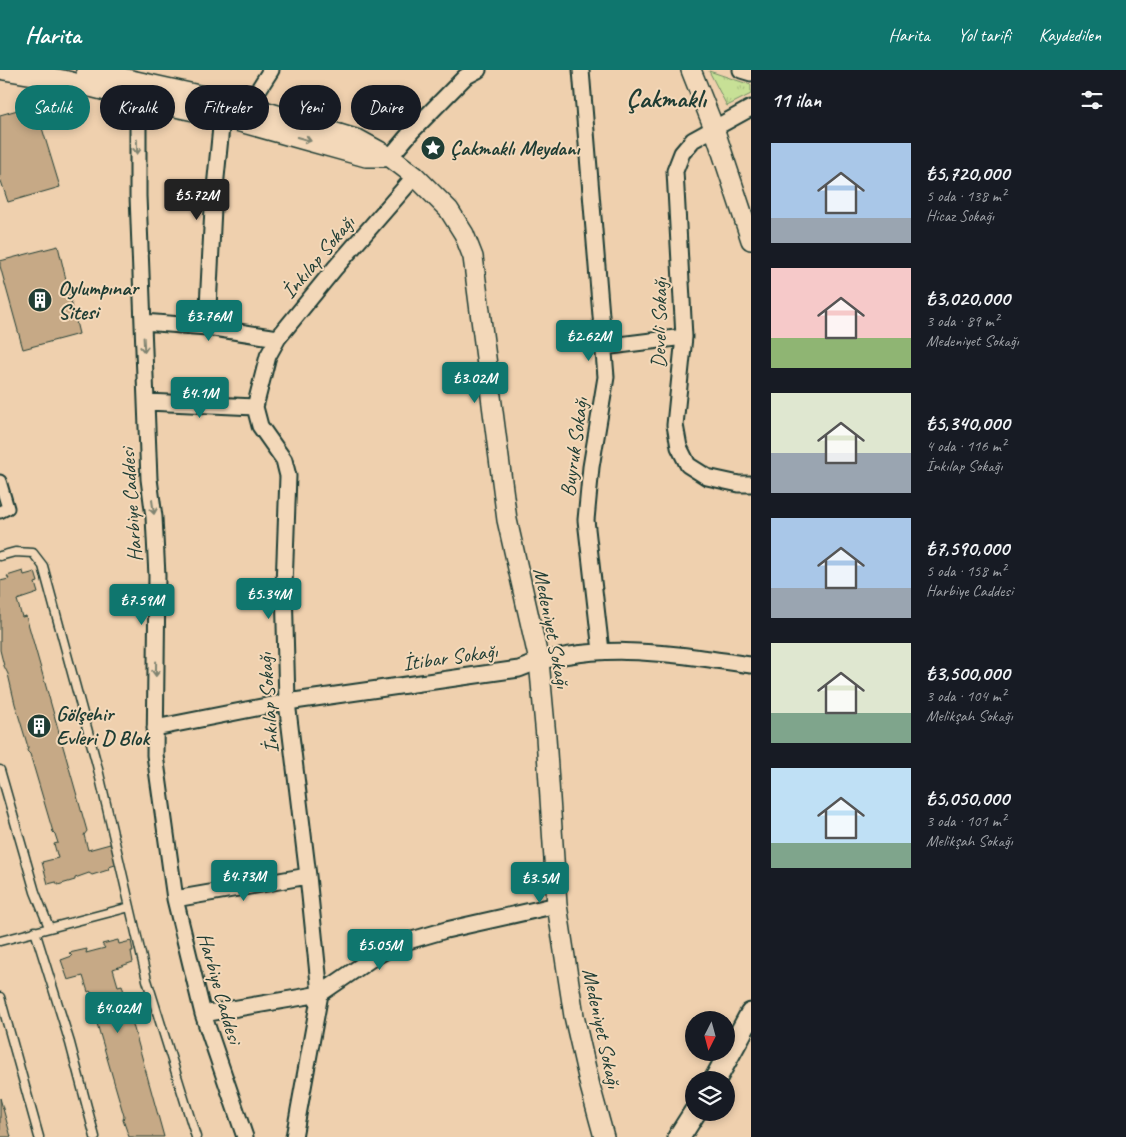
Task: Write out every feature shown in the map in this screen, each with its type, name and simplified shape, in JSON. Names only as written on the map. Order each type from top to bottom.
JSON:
[{"type":"main road","points":[[720,1071],[751,1014]]},
{"type":"main road","points":[[679,1137],[689,1121]]},
{"type":"street","points":[[4,70],[63,75],[114,85]]},
{"type":"street","points":[[86,70],[126,85]]},
{"type":"street","points":[[262,85],[271,70]]},
{"type":"street","points":[[390,157],[412,131],[466,77],[478,70]]},
{"type":"street","name":"Buyruk Sokağı","points":[[581,70],[606,377],[591,466],[586,520],[602,650]]},
{"type":"street","points":[[691,70],[714,128],[751,240]]},
{"type":"street","points":[[741,70],[751,73]]},
{"type":"street","name":"Develi Sokağı","points":[[751,108],[693,140],[682,154],[675,171],[684,337],[675,425],[679,447],[688,466],[707,477],[739,484],[751,484]]},
{"type":"street","name":"Medeniyet Sokağı","points":[[269,119],[359,140],[390,157],[415,176],[449,210],[464,234],[473,257],[507,520],[539,661],[557,904],[574,1016],[604,1137]]},
{"type":"street","name":"Harbiye Caddesi","points":[[139,130],[138,196],[149,479],[154,517],[157,576],[155,755],[175,899],[203,1014],[245,1137]]},
{"type":"street","points":[[207,326],[213,208],[221,130]]},
{"type":"street","name":"İnkılap Sokağı","points":[[294,1137],[320,994],[287,702],[284,586],[288,476],[284,460],[260,426],[255,407],[268,356],[278,338],[335,268],[415,176]]},
{"type":"street","points":[[143,322],[207,326],[278,338]]},
{"type":"street","points":[[603,347],[684,337]]},
{"type":"street","points":[[147,402],[255,407]]},
{"type":"street","points":[[0,481],[8,508],[0,512]]},
{"type":"street","name":"İtibar Sokağı","points":[[156,728],[287,702],[519,669],[539,661],[602,650],[673,654],[751,665]]},
{"type":"street","points":[[175,899],[308,876]]},
{"type":"street","points":[[203,1014],[320,994],[371,959],[398,944],[446,930],[557,904]]},
{"type":"lane","points":[[0,556],[15,552],[33,553],[43,566],[97,765],[147,980],[196,1137]]},
{"type":"lane","points":[[0,770],[35,892],[50,927]]},
{"type":"lane","points":[[0,941],[130,907]]},
{"type":"lane","points":[[35,931],[70,1043],[95,1137]]},
{"type":"lane","points":[[0,998],[39,1137]]},
{"type":"green space","points":[[709,71],[751,85],[751,94],[727,106]]},
{"type":"building","points":[[15,111],[15,130],[43,130],[60,187],[8,202],[0,178],[0,115]]},
{"type":"building","name":"Oylumpınar Sitesi","points":[[58,246],[79,334],[23,349],[0,261]]},
{"type":"building","name":"Gölşehir Evleri D Blok","points":[[23,571],[24,575],[35,572],[38,582],[35,583],[38,593],[17,600],[22,617],[26,616],[87,831],[84,835],[88,850],[110,844],[118,864],[109,867],[108,870],[92,875],[89,873],[58,885],[56,882],[48,884],[42,862],[58,858],[54,844],[58,843],[30,754],[27,751],[28,747],[0,650],[0,581],[9,579],[7,576]]},
{"type":"building","points":[[118,940],[119,944],[131,941],[133,962],[113,969],[118,986],[122,985],[164,1137],[129,1137],[91,1003],[95,1002],[93,994],[90,991],[88,992],[83,976],[68,980],[61,960],[72,956],[69,953],[87,949],[86,953],[105,948],[102,944]]},
{"type":"building","points":[[0,1098],[11,1137],[0,1137]]},
{"type":"place","name":"Çakmaklı Meydanı","points":[[433,148]]},
{"type":"place","name":"Oylumpınar Sitesi","points":[[40,300]]},
{"type":"place","name":"Gölşehir Evleri D Blok","points":[[39,726]]},
{"type":"district","name":"Çakmaklı","points":[[666,98]]}]
